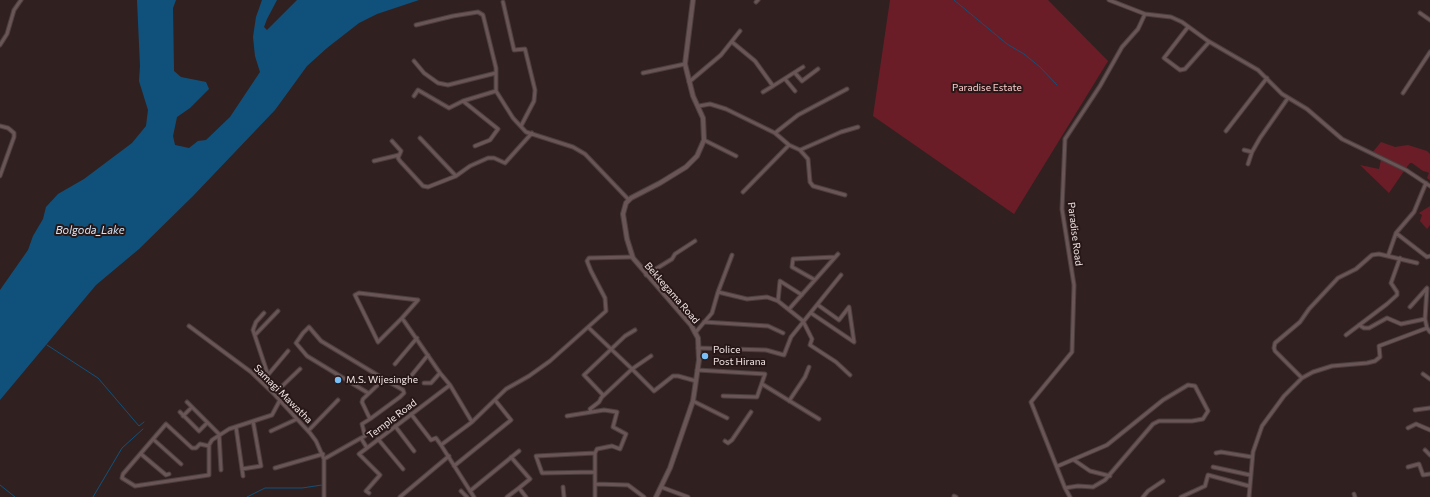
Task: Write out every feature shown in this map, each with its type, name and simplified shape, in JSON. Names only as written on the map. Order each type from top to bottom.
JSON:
[{"type":"street","points":[[0,45],[7,34],[14,10],[21,0]]},
{"type":"street","points":[[416,25],[453,16],[478,12],[483,15],[496,68],[496,91],[513,118],[526,132],[573,147],[585,154],[629,200],[686,167],[697,156],[704,140],[702,118],[699,106],[689,82],[685,64],[693,0]]},
{"type":"street","points":[[1109,0],[1145,14],[1172,17],[1209,42],[1241,59],[1267,78],[1288,98],[1307,109],[1342,139],[1406,170],[1430,186]]},
{"type":"street","points":[[503,2],[514,50],[526,49],[534,90],[534,101],[521,126]]},
{"type":"street","points":[[1420,13],[1430,20]]},
{"type":"street","name":"Paradise Road","points":[[1070,497],[1065,488],[1058,466],[1031,402],[1072,352],[1074,285],[1062,209],[1065,139],[1100,86],[1122,47],[1138,29],[1145,14]]},
{"type":"street","points":[[1188,27],[1164,58],[1180,70],[1185,68],[1209,42]]},
{"type":"street","points":[[689,82],[721,55],[740,31]]},
{"type":"street","points":[[732,42],[755,61],[773,86]]},
{"type":"street","points":[[1403,93],[1430,52]]},
{"type":"street","points":[[414,61],[424,73],[438,83],[448,85],[496,74]]},
{"type":"street","points":[[643,73],[685,64]]},
{"type":"street","points":[[763,92],[803,68]]},
{"type":"street","points":[[795,73],[802,81],[818,69]]},
{"type":"street","points":[[1226,131],[1267,78]]},
{"type":"street","points":[[785,79],[795,91]]},
{"type":"street","points":[[775,133],[798,115],[847,89]]},
{"type":"street","points":[[414,96],[418,90],[449,108],[463,101],[496,91]]},
{"type":"street","points":[[1248,164],[1252,152],[1288,98]]},
{"type":"street","points":[[463,101],[498,130],[490,140],[475,146]]},
{"type":"street","points":[[699,106],[710,104],[726,109],[775,133],[789,145],[800,150],[808,159],[810,182],[813,186],[845,195]]},
{"type":"street","points":[[0,126],[8,128],[14,133],[14,137],[0,176]]},
{"type":"street","points":[[800,150],[841,132],[858,127]]},
{"type":"street","points":[[392,141],[401,151],[398,158],[400,161],[423,186],[428,187],[456,176],[470,166],[488,158],[494,158],[505,163],[532,134]]},
{"type":"street","points":[[420,138],[456,176]]},
{"type":"street","points":[[704,140],[736,156]]},
{"type":"street","points":[[743,192],[789,145]]},
{"type":"street","points":[[1244,150],[1252,152]]},
{"type":"street","points":[[374,160],[399,155]]},
{"type":"street","points":[[1388,256],[1396,233],[1414,212],[1426,183]]},
{"type":"street","name":"Bekkegama Road","points":[[629,200],[626,203],[623,214],[632,258],[692,325],[698,338],[694,401],[670,468],[656,497]]},
{"type":"street","points":[[1396,233],[1426,257],[1430,256]]},
{"type":"street","points":[[646,275],[672,259],[675,254],[695,241]]},
{"type":"street","points":[[790,308],[838,254]]},
{"type":"street","points":[[695,333],[712,313],[732,255]]},
{"type":"street","points":[[1302,378],[1275,351],[1275,343],[1300,322],[1309,309],[1338,278],[1356,269],[1372,255],[1388,256],[1417,262]]},
{"type":"street","points":[[814,280],[792,267],[793,259],[835,257]]},
{"type":"street","points":[[442,445],[472,422],[506,389],[529,376],[550,361],[589,328],[606,311],[607,304],[603,292],[591,271],[588,260],[589,258],[632,258]]},
{"type":"street","points":[[1346,335],[1397,295],[1397,292],[1391,283],[1400,258]]},
{"type":"street","points":[[698,348],[766,350],[784,355],[791,337],[803,320],[818,305],[826,292],[841,275]]},
{"type":"street","points":[[778,301],[780,281],[802,295]]},
{"type":"street","points":[[1410,307],[1428,288]]},
{"type":"street","points":[[1428,288],[1425,319],[1427,328],[1430,332]]},
{"type":"street","points":[[718,292],[747,299],[767,297],[790,308],[803,320],[812,339],[810,345],[836,362],[850,375]]},
{"type":"street","points":[[359,293],[418,300],[402,318],[378,342],[355,295],[359,293]]},
{"type":"street","points":[[811,313],[854,342],[849,307],[839,320],[818,305]]},
{"type":"street","points":[[255,335],[278,311]]},
{"type":"street","points":[[264,313],[253,326],[268,375]]},
{"type":"street","points":[[402,318],[440,374],[450,385],[472,422]]},
{"type":"street","points":[[1359,325],[1364,328],[1369,328],[1387,318],[1400,324],[1425,319]]},
{"type":"street","points":[[704,322],[768,326],[784,333]]},
{"type":"street","name":"Samagi Mawatha","points":[[189,326],[235,359],[262,382],[316,441],[324,459],[324,497]]},
{"type":"street","points":[[361,438],[365,436],[362,424],[404,393],[402,390],[321,341],[309,327],[296,342],[307,356],[368,393]]},
{"type":"street","points":[[589,328],[632,368],[654,391],[673,376],[696,381]]},
{"type":"street","points":[[1249,497],[1252,456],[1255,443],[1262,426],[1284,396],[1302,378],[1313,372],[1332,366],[1375,361],[1380,357],[1379,346],[1427,328]]},
{"type":"street","points":[[601,398],[603,395],[584,375],[625,336],[635,330]]},
{"type":"street","points":[[395,364],[416,338]]},
{"type":"street","points":[[262,382],[288,351]]},
{"type":"street","points":[[411,376],[428,355]]},
{"type":"street","points":[[591,412],[590,409],[632,368],[651,356]]},
{"type":"street","points":[[789,400],[805,377],[809,367]]},
{"type":"street","points":[[274,394],[300,369]]},
{"type":"street","points":[[697,370],[765,374],[757,397],[723,396]]},
{"type":"street","points":[[424,383],[431,383],[440,374]]},
{"type":"street","points":[[1423,374],[1430,379]]},
{"type":"street","points":[[370,419],[362,402],[368,393],[384,379]]},
{"type":"street","points":[[762,384],[819,419]]},
{"type":"street","name":"Temple Road","points":[[324,459],[361,438],[367,448],[450,385]]},
{"type":"street","points":[[1058,466],[1107,445],[1163,400],[1188,385],[1195,386],[1208,411],[1203,419],[1192,421],[1159,421],[1154,424],[1110,476],[1093,487],[1078,486],[1065,488]]},
{"type":"street","points":[[209,446],[200,444],[196,448],[192,448],[166,424],[122,476],[132,486],[209,475],[209,446],[212,440],[219,434],[274,413],[280,400]]},
{"type":"street","points":[[308,431],[338,400]]},
{"type":"street","points":[[454,466],[511,420],[495,400]]},
{"type":"street","points":[[694,401],[727,418]]},
{"type":"street","points":[[187,402],[219,434],[221,470]]},
{"type":"street","points":[[184,416],[192,407]]},
{"type":"street","points":[[1415,410],[1430,408]]},
{"type":"street","points":[[567,416],[604,410],[617,412],[613,427],[626,434],[620,449],[612,446],[597,449],[594,453],[536,456],[542,473],[595,472]]},
{"type":"street","points":[[180,412],[199,431],[207,422]]},
{"type":"street","points":[[725,442],[728,443],[732,440],[751,412]]},
{"type":"street","points":[[411,414],[431,440],[436,438],[442,445],[474,497]]},
{"type":"street","points":[[271,431],[297,419]]},
{"type":"street","points":[[242,469],[261,466],[253,421]]},
{"type":"street","points":[[1408,428],[1416,424],[1430,430]]},
{"type":"street","points":[[395,426],[414,451]]},
{"type":"street","points":[[236,427],[243,476]]},
{"type":"street","points":[[378,439],[403,469]]},
{"type":"street","points":[[153,440],[182,464]]},
{"type":"street","points":[[367,448],[359,454],[380,475],[366,491],[369,493]]},
{"type":"street","points":[[1425,450],[1430,455]]},
{"type":"street","points":[[470,491],[519,451]]},
{"type":"street","points":[[1216,452],[1252,456]]},
{"type":"street","points":[[594,453],[596,484],[595,497]]},
{"type":"street","points":[[141,454],[166,475],[169,474]]},
{"type":"street","points":[[275,468],[323,454]]},
{"type":"street","points":[[400,497],[449,456]]},
{"type":"street","points":[[507,497],[530,479],[511,457]]},
{"type":"street","points":[[1074,460],[1090,471],[1110,476]]},
{"type":"street","points":[[1408,467],[1419,464],[1422,475],[1430,474]]},
{"type":"street","points":[[1213,467],[1250,475]]},
{"type":"street","points":[[1181,497],[1205,486],[1208,475],[1249,486]]},
{"type":"street","points":[[1143,497],[1163,481]]},
{"type":"street","points":[[596,484],[628,485],[644,497]]},
{"type":"street","points":[[563,487],[564,497]]},
{"type":"street","points":[[661,487],[688,497]]},
{"type":"street","points":[[519,488],[526,497]]},
{"type":"street","points":[[461,491],[467,497]]},
{"type":"green space","name":"Paradise Estate","points":[[890,0],[1048,0],[1108,61],[1014,214],[873,116]]},
{"type":"green space","points":[[1381,142],[1395,147],[1408,145],[1427,151],[1430,154],[1430,180],[1427,178],[1429,173],[1423,171],[1412,163],[1410,163],[1406,168],[1372,153]]},
{"type":"green space","points":[[1381,160],[1404,171],[1389,193],[1360,165],[1379,169]]},
{"type":"green space","points":[[1430,206],[1430,225],[1427,229],[1420,221],[1422,215],[1419,213]]},
{"type":"water","name":"Bolgoda_Lake","points":[[137,0],[176,0],[173,8],[174,71],[181,77],[206,82],[209,89],[190,108],[177,117],[173,136],[175,145],[189,148],[198,141],[206,140],[230,117],[260,72],[255,56],[253,37],[256,17],[262,0],[277,0],[264,27],[267,30],[297,0],[419,0],[377,14],[359,23],[307,66],[275,110],[193,196],[139,249],[96,285],[0,400],[0,290],[28,250],[33,236],[43,219],[46,207],[58,194],[84,179],[132,143],[146,126],[148,110],[139,81],[140,66]]},
{"type":"waterway","points":[[954,0],[1007,44],[1024,54],[1040,67],[1057,85]]},
{"type":"waterway","points":[[47,345],[98,378],[139,426],[144,422]]},
{"type":"waterway","points":[[93,497],[122,448],[143,429]]},
{"type":"waterway","points":[[0,485],[15,497]]},
{"type":"waterway","points":[[247,497],[265,488],[302,488],[322,485]]},
{"type":"place","name":"Police Post Hirana","points":[[705,356]]},
{"type":"place","name":"M.S. Wijesinghe","points":[[338,380]]}]
